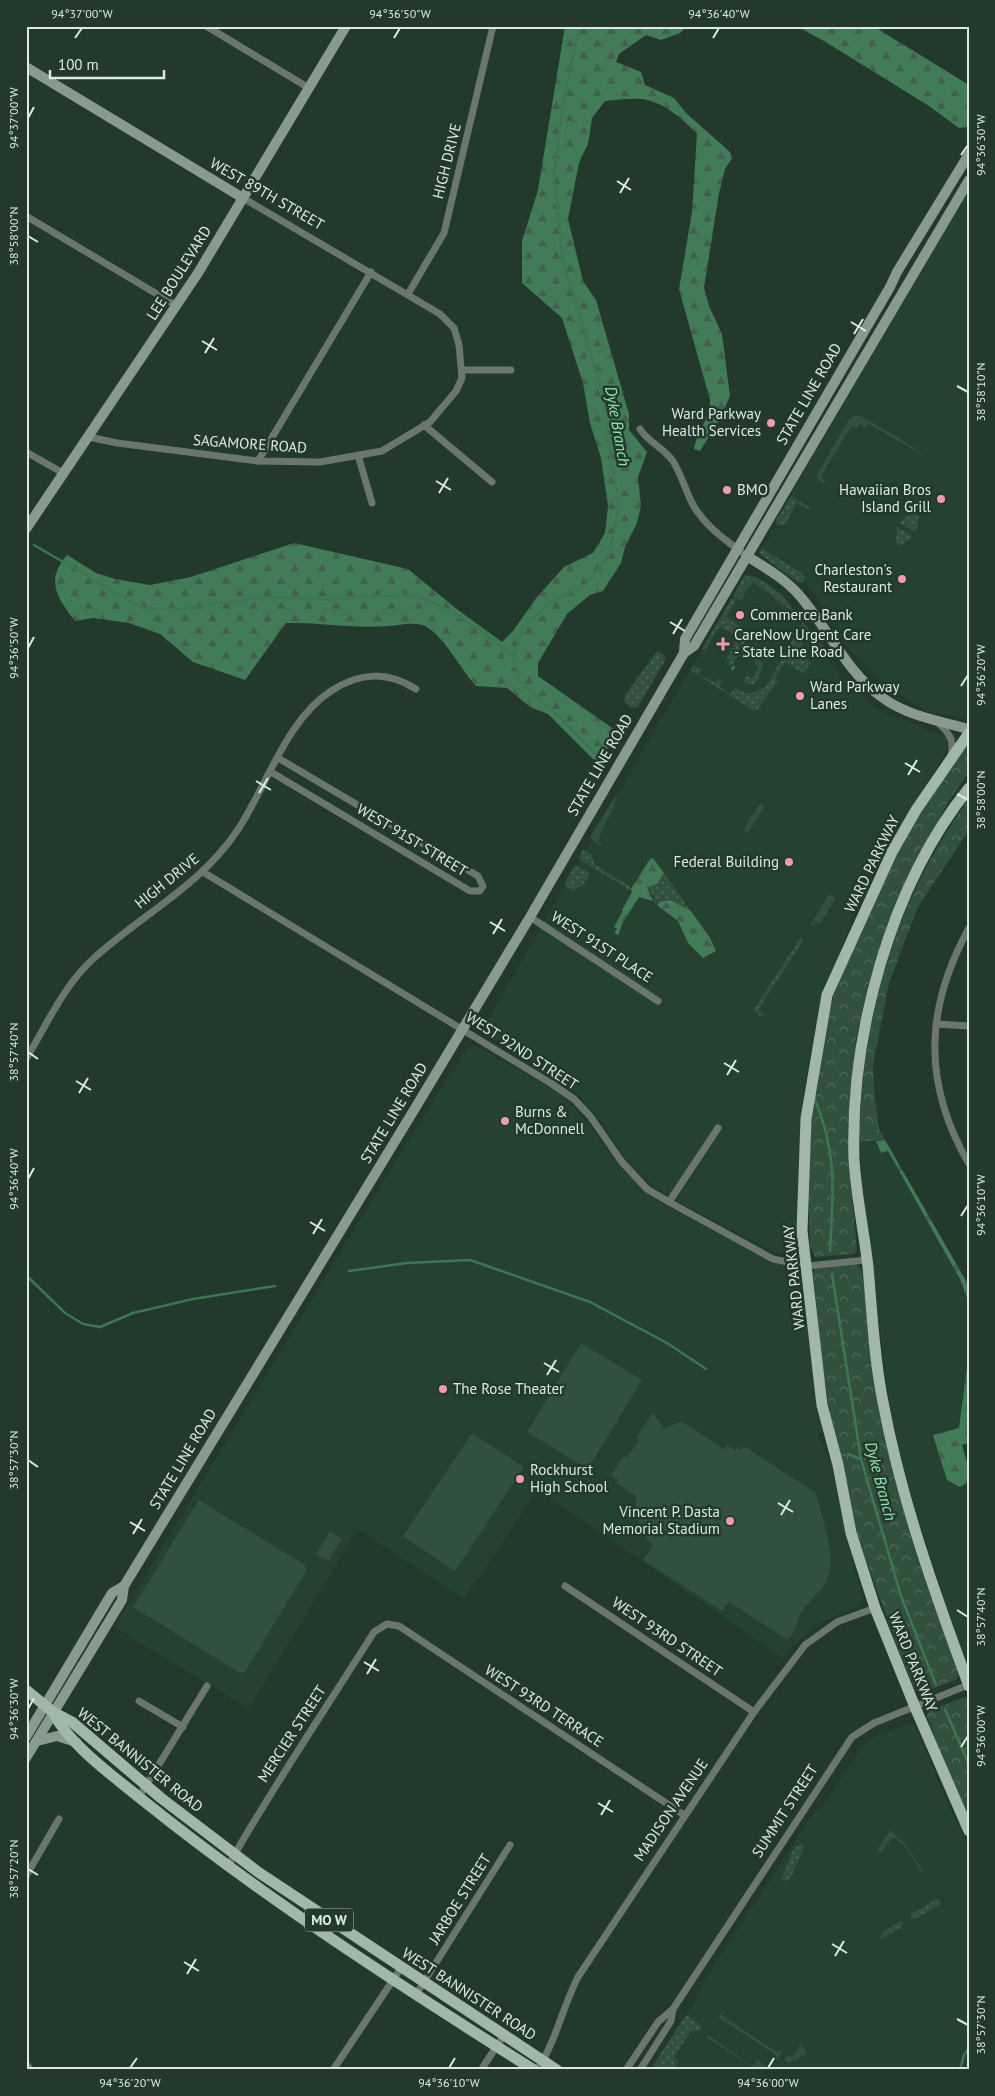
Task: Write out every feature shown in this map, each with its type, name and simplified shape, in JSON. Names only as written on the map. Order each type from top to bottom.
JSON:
[{"type":"main road","name":"LEE BOULEVARD","points":[[26,529],[177,306],[346,26]]},
{"type":"main road","name":"WEST 89TH STREET","points":[[26,67],[243,198]]},
{"type":"main road","name":"STATE LINE ROAD","points":[[684,653],[685,640],[897,272],[969,154]]},
{"type":"main road","name":"STATE LINE ROAD","points":[[26,1758],[31,1739],[112,1593],[124,1586],[463,1029],[684,653],[694,646],[748,556],[969,180]]},
{"type":"main road","points":[[748,556],[780,577],[799,594],[844,661],[871,689],[900,708],[934,720],[969,729]]},
{"type":"main road","name":"WARD PARKWAY","points":[[969,733],[916,810],[892,852],[827,996],[806,1119],[802,1231],[808,1266],[822,1405],[831,1433],[851,1532],[876,1608],[915,1707],[969,1831]]},
{"type":"main road","points":[[954,806],[954,798],[969,778]]},
{"type":"main road","points":[[968,1685],[906,1498],[885,1410],[854,1160],[855,1098],[863,1034],[883,954],[912,881],[954,806],[969,788]]},
{"type":"main road","points":[[26,1690],[49,1709]]},
{"type":"main road","name":"WEST BANNISTER ROAD","points":[[49,1709],[60,1727],[139,1797],[228,1866],[496,2046],[538,2067],[557,2070]]},
{"type":"main road","name":"WEST BANNISTER ROAD","points":[[49,1709],[72,1722],[147,1786],[235,1854],[401,1968],[504,2035],[538,2067]]},
{"type":"main road","points":[[31,1739],[58,1736],[78,1743]]},
{"type":"street","points":[[206,26],[309,88]]},
{"type":"street","name":"HIGH DRIVE","points":[[408,294],[444,233],[494,26]]},
{"type":"street","name":"WEST 89TH STREET","points":[[243,198],[440,314],[454,328],[459,345],[462,370]]},
{"type":"street","points":[[26,216],[177,306]]},
{"type":"street","points":[[258,461],[371,272]]},
{"type":"street","points":[[462,370],[511,370]]},
{"type":"street","name":"SAGAMORE ROAD","points":[[89,437],[117,444],[258,461],[320,462],[382,451],[430,422],[456,391],[462,378],[462,370]]},
{"type":"street","points":[[424,426],[492,482]]},
{"type":"street","points":[[640,429],[665,451],[674,462],[693,504],[704,520],[737,549],[748,556]]},
{"type":"street","points":[[26,452],[63,473]]},
{"type":"street","points":[[358,455],[372,503]]},
{"type":"street","name":"HIGH DRIVE","points":[[26,1060],[65,995],[86,966],[202,872],[220,855],[309,710],[331,691],[342,685],[379,675],[396,678],[416,689]]},
{"type":"street","points":[[934,720],[946,729],[953,744],[946,767]]},
{"type":"street","name":"WEST 91ST STREET","points":[[271,772],[470,891],[480,891],[483,886],[478,876],[278,758]]},
{"type":"street","name":"WEST 92ND STREET","points":[[202,872],[463,1029],[574,1099],[590,1116],[630,1171],[647,1189],[669,1202],[772,1259],[808,1266],[867,1260]]},
{"type":"street","name":"WEST 91ST PLACE","points":[[530,917],[658,1001]]},
{"type":"street","points":[[969,928],[950,965],[936,1024],[935,1074],[940,1099],[953,1134],[969,1164]]},
{"type":"street","points":[[936,1024],[969,1026]]},
{"type":"street","points":[[669,1202],[718,1128]]},
{"type":"street","name":"WEST 93RD STREET","points":[[565,1586],[754,1712]]},
{"type":"street","name":"MADISON AVENUE","points":[[538,2067],[578,1977],[754,1712],[805,1646],[819,1633],[838,1622],[876,1608]]},
{"type":"street","name":"WEST 93RD TERRACE","points":[[387,1624],[399,1626],[684,1815]]},
{"type":"street","name":"MERCIER STREET","points":[[228,1866],[262,1806],[311,1733],[374,1632],[387,1624]]},
{"type":"street","name":"SUMMIT STREET","points":[[626,2070],[658,2022],[673,2009],[845,1744],[864,1728],[968,1685]]},
{"type":"street","points":[[139,1797],[207,1686]]},
{"type":"street","points":[[139,1701],[183,1727]]},
{"type":"street","points":[[26,1876],[59,1819]]},
{"type":"street","name":"JARBOE STREET","points":[[417,1993],[510,1845]]},
{"type":"street","points":[[333,2070],[401,1968]]},
{"type":"street","name":"SUMMIT STREET","points":[[640,2070],[671,2021],[673,2009]]},
{"type":"street","points":[[481,2070],[504,2035]]},
{"type":"street","points":[[26,2064],[31,2070]]},
{"type":"shaded area","points":[[969,185],[969,719],[926,711],[884,685],[851,652],[819,600],[803,580],[763,550],[798,482]]},
{"type":"shaded area","points":[[746,576],[753,577],[794,610],[843,678],[867,701],[883,712],[947,738],[945,754],[885,853],[856,912],[829,979],[811,1051],[804,1092],[800,1134],[800,1250],[796,1256],[778,1254],[660,1191],[630,1165],[594,1112],[566,1082],[482,1030],[645,746]]},
{"type":"shaded area","name":"Rockhurst High School","points":[[469,1045],[480,1048],[558,1092],[574,1107],[625,1171],[656,1200],[766,1259],[798,1269],[803,1274],[823,1433],[818,1434],[833,1469],[845,1530],[864,1603],[821,1622],[797,1642],[783,1658],[538,1490],[464,1599],[358,1529],[249,1709],[114,1627],[404,1147]]},
{"type":"shaded area","points":[[876,1141],[881,1153],[888,1151],[937,1235],[960,1279],[969,1303],[969,1353],[959,1428],[934,1435],[960,1487],[969,1482],[969,1668],[945,1604],[924,1537],[905,1473],[891,1415],[862,1189],[859,1142]]},
{"type":"shaded area","points":[[911,1723],[915,1725],[950,1809],[969,1847],[969,2070],[650,2070],[693,2004],[712,1968],[816,1809],[819,1811],[863,1746],[873,1737]]},
{"type":"green space","points":[[565,26],[687,26],[680,33],[661,40],[646,35],[619,54],[616,62],[641,72],[645,85],[674,98],[686,113],[730,152],[732,158],[725,169],[719,193],[704,288],[709,306],[722,334],[730,396],[721,417],[700,451],[694,449],[708,413],[710,400],[679,289],[692,212],[697,134],[665,107],[649,100],[623,99],[605,101],[592,118],[588,144],[579,163],[568,219],[583,281],[596,300],[629,414],[629,430],[647,452],[638,477],[641,506],[637,523],[625,547],[621,563],[603,591],[590,595],[567,614],[538,663],[538,676],[618,732],[599,761],[593,759],[548,714],[530,707],[507,688],[476,686],[447,646],[434,632],[423,625],[364,627],[286,623],[245,680],[193,662],[160,634],[129,623],[93,618],[75,621],[59,597],[55,581],[60,564],[67,555],[96,573],[115,579],[150,585],[191,577],[294,543],[408,569],[454,607],[502,642],[513,631],[537,597],[564,567],[593,553],[605,533],[608,506],[601,458],[590,423],[583,383],[562,318],[522,283],[522,241],[538,190]]},
{"type":"green space","points":[[796,26],[873,26],[969,85],[969,127],[959,128],[929,106],[824,41]]},
{"type":"green space","points":[[854,416],[860,416],[898,437],[930,459],[867,423],[866,427],[860,424],[857,429],[851,426],[821,477],[826,481],[823,483],[817,478],[818,473],[849,419]]},
{"type":"green space","points":[[791,496],[812,509],[805,508],[797,503],[785,524],[779,526],[775,522]]},
{"type":"green space","points":[[915,512],[919,517],[916,532],[900,523],[907,516]]},
{"type":"green space","points":[[897,527],[913,537],[899,546],[896,544]]},
{"type":"green space","points":[[765,544],[763,549],[802,573],[805,578],[803,582],[799,583],[759,553]]},
{"type":"green space","points":[[745,575],[756,577],[783,596],[794,610],[790,618],[784,615],[789,609],[776,596],[753,581],[746,583],[737,598],[733,596]]},
{"type":"green space","points":[[753,581],[776,596],[789,611],[771,595],[753,583],[741,601],[737,598],[746,583]]},
{"type":"green space","points":[[732,598],[736,600],[726,617],[747,631],[745,649],[763,664],[757,681],[753,685],[746,684],[744,681],[746,676],[752,678],[759,667],[754,664],[755,661],[742,653],[739,636],[719,627],[705,651],[702,649]]},
{"type":"green space","points":[[803,622],[808,628],[803,638],[802,651],[811,663],[803,673],[785,662],[775,678],[778,681],[757,710],[753,710],[690,670],[694,664],[695,667],[701,669],[699,674],[715,683],[719,679],[722,681],[719,686],[730,694],[735,688],[745,693],[755,692],[766,686]]},
{"type":"green space","points":[[815,635],[827,653],[821,660],[813,648],[812,642]]},
{"type":"green space","points":[[738,638],[739,651],[746,658],[738,655],[731,666],[727,664],[730,660],[727,658]]},
{"type":"green space","points":[[657,651],[664,655],[666,659],[638,707],[631,708],[624,701],[625,695]]},
{"type":"green space","points":[[969,742],[969,772],[948,802],[894,910],[867,989],[856,1040],[850,1104],[849,1165],[857,1251],[854,1254],[815,1257],[810,1246],[808,1187],[812,1111],[828,1015],[837,985],[899,850],[922,809]]},
{"type":"green space","points":[[616,795],[615,803],[598,840],[598,843],[603,843],[599,846],[590,837]]},
{"type":"green space","points":[[969,799],[969,830],[918,907],[889,983],[873,1065],[879,1129],[885,1140],[859,1142],[867,1050],[875,1005],[887,962],[902,920],[921,878],[943,838]]},
{"type":"green space","points":[[760,803],[765,806],[748,833],[743,830]]},
{"type":"green space","points":[[583,849],[592,855],[594,864],[632,888],[631,891],[579,859]]},
{"type":"green space","points":[[653,858],[664,873],[657,884],[647,887],[653,901],[639,897],[623,922],[618,935],[614,933],[617,929],[614,927],[632,892],[631,889],[650,859]]},
{"type":"green space","points":[[575,865],[590,873],[582,887],[577,887],[574,891],[564,885]]},
{"type":"green space","points":[[664,873],[691,911],[681,906],[661,904],[653,901],[654,898],[647,887],[658,881]]},
{"type":"green space","points":[[829,894],[836,898],[820,924],[816,922],[812,926],[810,925]]},
{"type":"green space","points":[[670,900],[691,911],[710,938],[716,951],[703,958],[688,943],[678,921],[657,905],[660,902]]},
{"type":"green space","points":[[801,937],[803,941],[758,1010],[765,1016],[759,1016],[754,1009]]},
{"type":"green space","points":[[885,1140],[969,1286],[969,1303],[960,1279],[888,1151],[881,1153],[876,1141]]},
{"type":"green space","points":[[857,1265],[862,1271],[882,1405],[902,1504],[933,1604],[958,1670],[957,1679],[921,1694],[914,1687],[898,1648],[855,1530],[829,1410],[813,1273],[815,1269]]},
{"type":"green space","points":[[581,1343],[642,1380],[588,1469],[527,1432]]},
{"type":"green space","points":[[969,1353],[969,1443],[962,1445],[969,1469],[969,1482],[960,1487],[947,1480],[933,1435],[959,1428]]},
{"type":"green space","name":"Vincent P. Dasta Memorial Stadium","points":[[653,1412],[664,1429],[681,1421],[724,1449],[727,1445],[735,1450],[737,1448],[741,1450],[744,1446],[816,1493],[828,1537],[830,1570],[825,1584],[803,1610],[788,1640],[729,1602],[722,1611],[643,1560],[653,1545],[638,1523],[636,1496],[616,1483],[618,1480],[611,1475],[624,1456],[627,1458],[639,1440],[636,1438]]},
{"type":"green space","points":[[472,1433],[524,1467],[455,1571],[403,1536]]},
{"type":"green space","points":[[199,1500],[305,1565],[306,1571],[245,1672],[240,1673],[133,1607]]},
{"type":"green space","points":[[330,1531],[342,1539],[328,1561],[316,1554]]},
{"type":"green space","points":[[965,1697],[969,1699],[969,1820],[946,1769],[927,1716],[928,1711]]},
{"type":"green space","points":[[890,1830],[906,1845],[923,1871],[921,1872],[908,1850],[896,1838],[891,1839],[881,1853],[877,1850]]},
{"type":"green space","points":[[802,1843],[804,1848],[790,1879],[786,1881],[781,1880],[793,1849]]},
{"type":"green space","points":[[937,1899],[941,1901],[940,1905],[915,1919],[911,1919],[911,1914]]},
{"type":"green space","points":[[900,1921],[903,1923],[902,1927],[879,1940],[884,1931]]},
{"type":"green space","points":[[726,2011],[721,2015],[777,2052],[783,2050],[777,2060],[775,2054],[719,2018],[722,2012]]},
{"type":"green space","points":[[686,2015],[702,2026],[699,2031],[691,2031],[674,2057],[679,2061],[676,2066],[681,2070],[650,2070]]},
{"type":"green space","points":[[708,2035],[751,2065],[755,2065],[756,2059],[772,2070],[758,2070],[706,2037]]},
{"type":"green space","points":[[801,2044],[807,2054],[789,2063],[785,2061],[786,2056],[793,2057]]},
{"type":"waterway","name":"Dyke Branch","points":[[579,26],[563,103],[554,176],[562,257],[604,398],[610,453],[619,502],[610,553],[588,583],[550,603],[524,626],[513,656],[519,681],[557,715],[600,758]]},
{"type":"waterway","points":[[34,545],[142,608],[175,609],[267,597],[334,600],[364,596],[414,595],[439,605],[478,628],[513,656]]},
{"type":"waterway","name":"Dyke Branch","points":[[815,1100],[831,1157],[833,1192],[830,1251]]},
{"type":"waterway","points":[[349,1271],[407,1263],[470,1260],[590,1302],[667,1343],[706,1369]]},
{"type":"waterway","name":"Dyke Branch","points":[[832,1274],[861,1459],[901,1596],[936,1685]]},
{"type":"waterway","points":[[26,1275],[65,1313],[83,1324],[100,1327],[133,1313],[193,1299],[275,1286]]},
{"type":"waterway","points":[[848,1454],[860,1459]]},
{"type":"waterway","name":"Dyke Branch","points":[[945,1709],[969,1765]]},
{"type":"waterway","points":[[960,2070],[964,2055],[969,2048]]},
{"type":"place","name":"Ward Parkway Health Services","points":[[771,423]]},
{"type":"place","name":"BMO","points":[[727,490]]},
{"type":"place","name":"Hawaiian Bros Island Grill","points":[[941,499]]},
{"type":"place","name":"Charleston's Restaurant","points":[[902,579]]},
{"type":"place","name":"Commerce Bank","points":[[740,615]]},
{"type":"place","name":"CareNow Urgent Care - State Line Road","points":[[723,644]]},
{"type":"place","name":"Ward Parkway Lanes","points":[[800,696]]},
{"type":"place","name":"Federal Building","points":[[789,862]]},
{"type":"place","name":"Burns & McDonnell","points":[[505,1121]]},
{"type":"place","name":"The Rose Theater","points":[[443,1389]]},
{"type":"place","name":"Rockhurst High School","points":[[520,1479]]},
{"type":"place","name":"Vincent P. Dasta Memorial Stadium","points":[[730,1521]]}]
